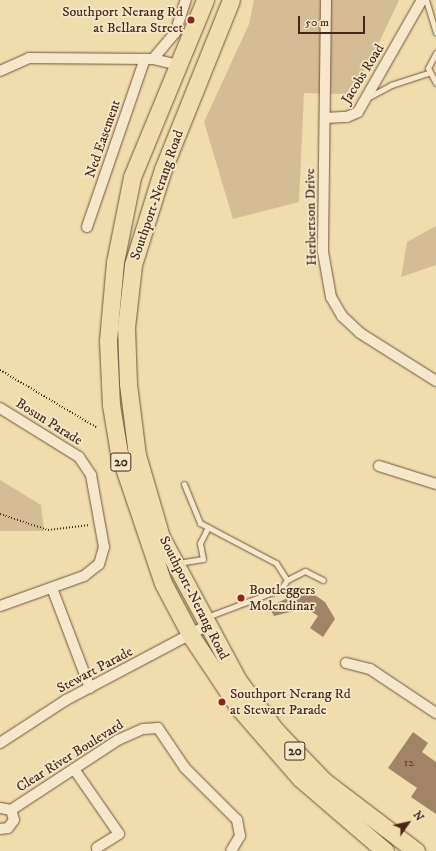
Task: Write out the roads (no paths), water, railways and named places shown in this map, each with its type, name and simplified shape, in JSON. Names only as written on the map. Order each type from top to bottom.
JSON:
[{"type":"main road","name":"Southport-Nerang Road","points":[[205,0],[180,65],[149,130],[132,177],[115,262],[108,340],[111,405],[119,453],[150,552],[191,636],[239,708],[267,741],[330,806],[385,851]]},
{"type":"main road","name":"Southport-Nerang Road","points":[[232,0],[163,169],[137,246],[129,297],[128,384],[136,448],[152,512],[173,564],[204,623],[237,679],[292,749],[340,796],[416,851]]},
{"type":"street","points":[[149,59],[175,33],[186,0]]},
{"type":"street","name":"Herbertson Drive","points":[[326,0],[323,252],[331,297],[342,316],[360,333],[436,381]]},
{"type":"street","name":"Jacobs Road","points":[[325,118],[353,115],[367,98],[422,0]]},
{"type":"street","points":[[0,71],[29,58],[149,59],[180,65]]},
{"type":"street","name":"Ned Easement","points":[[87,228],[149,59]]},
{"type":"street","name":"Bosun Parade","points":[[0,408],[80,457],[91,476],[104,547],[99,564],[84,576],[0,606]]},
{"type":"street","points":[[379,466],[436,484]]},
{"type":"street","points":[[52,588],[90,688]]},
{"type":"street","name":"Stewart Parade","points":[[0,743],[90,688],[191,636],[204,623]]},
{"type":"street","points":[[346,663],[370,669],[436,713]]},
{"type":"street","name":"Clear River Boulevard","points":[[3,808],[74,769],[118,740],[143,729],[158,728],[185,768],[237,820],[240,836],[232,851]]},
{"type":"street","points":[[74,769],[118,834],[97,848]]},
{"type":"street","points":[[0,829],[13,823],[3,808]]},
{"type":"lane","points":[[426,0],[436,32]]},
{"type":"lane","points":[[436,53],[429,63],[429,73],[436,83]]},
{"type":"lane","points":[[367,98],[391,85],[429,73]]},
{"type":"lane","points":[[184,484],[198,520],[208,527],[276,563],[287,580]]},
{"type":"lane","points":[[173,564],[203,559],[200,543],[208,527]]},
{"type":"lane","points":[[204,623],[281,589],[287,580],[305,570],[323,580]]},
{"type":"place","name":"Southport Nerang Rd at Bellara Street","points":[[191,20]]},
{"type":"place","name":"Bootleggers Molendinar","points":[[241,598]]},
{"type":"place","name":"Southport Nerang Rd at Stewart Parade","points":[[222,702]]}]
